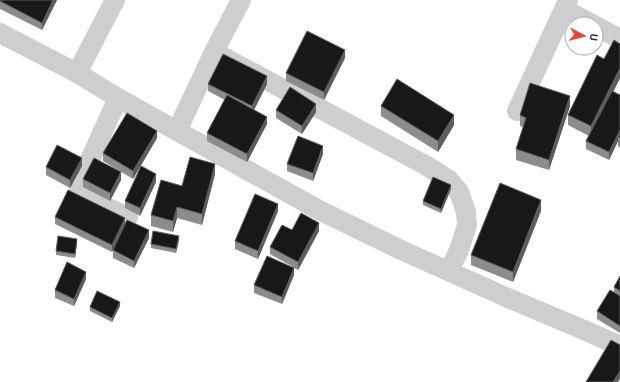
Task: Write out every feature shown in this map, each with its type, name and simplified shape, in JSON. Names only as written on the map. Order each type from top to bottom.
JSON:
[{"type":"street","points":[[78,73],[115,0]]},
{"type":"street","points":[[177,131],[214,52],[241,0]]},
{"type":"street","points":[[517,111],[566,4],[582,16]]},
{"type":"street","points":[[604,30],[620,39]]},
{"type":"street","points":[[0,33],[78,73],[118,98],[319,210],[449,272],[620,346]]},
{"type":"street","points":[[214,52],[427,166],[449,180],[459,192],[466,212],[468,225],[449,272]]},
{"type":"street","points":[[118,98],[80,182],[79,190],[81,196],[128,217]]},
{"type":"building","points":[[0,0],[53,0],[42,23]]},
{"type":"building","points":[[307,31],[345,50],[324,92],[286,73]]},
{"type":"building","points":[[614,40],[620,44],[620,68],[591,126],[568,115],[597,56],[604,59]]},
{"type":"building","points":[[223,54],[267,76],[252,106],[208,84]]},
{"type":"building","points":[[397,79],[454,115],[438,141],[381,106]]},
{"type":"building","points":[[530,83],[570,96],[549,160],[516,149],[526,118],[520,115]]},
{"type":"building","points":[[290,87],[316,104],[302,126],[276,110]]},
{"type":"building","points":[[612,91],[620,95],[620,130],[609,152],[586,141]]},
{"type":"building","points":[[227,95],[267,117],[247,154],[207,133]]},
{"type":"building","points":[[127,113],[157,131],[133,171],[103,153]]},
{"type":"building","points":[[298,136],[323,146],[313,173],[287,164]]},
{"type":"building","points":[[57,145],[82,158],[70,180],[46,167]]},
{"type":"building","points":[[190,157],[215,164],[202,214],[177,207],[173,221],[151,215],[161,180],[182,186]]},
{"type":"building","points":[[94,158],[121,172],[110,193],[83,179]]},
{"type":"building","points":[[141,166],[156,174],[140,208],[125,201]]},
{"type":"building","points":[[433,177],[451,185],[441,209],[423,201]]},
{"type":"building","points":[[500,183],[541,200],[513,272],[471,255]]},
{"type":"building","points":[[68,190],[125,218],[112,245],[55,217]]},
{"type":"building","points":[[255,194],[278,204],[258,251],[235,241]]},
{"type":"building","points":[[301,213],[319,223],[298,262],[270,247],[282,225],[292,230]]},
{"type":"building","points":[[127,220],[149,230],[134,261],[113,250]]},
{"type":"building","points":[[153,231],[179,236],[176,249],[151,244]]},
{"type":"building","points":[[58,236],[77,239],[75,254],[56,251]]},
{"type":"building","points":[[267,256],[294,268],[282,297],[254,285]]},
{"type":"building","points":[[67,262],[86,272],[74,299],[55,290]]},
{"type":"building","points":[[620,276],[620,291],[614,287]]},
{"type":"building","points":[[610,290],[620,296],[620,326],[597,311]]},
{"type":"building","points":[[97,291],[120,302],[112,318],[90,307]]},
{"type":"building","points":[[611,340],[620,345],[620,371],[613,382],[586,382]]}]
